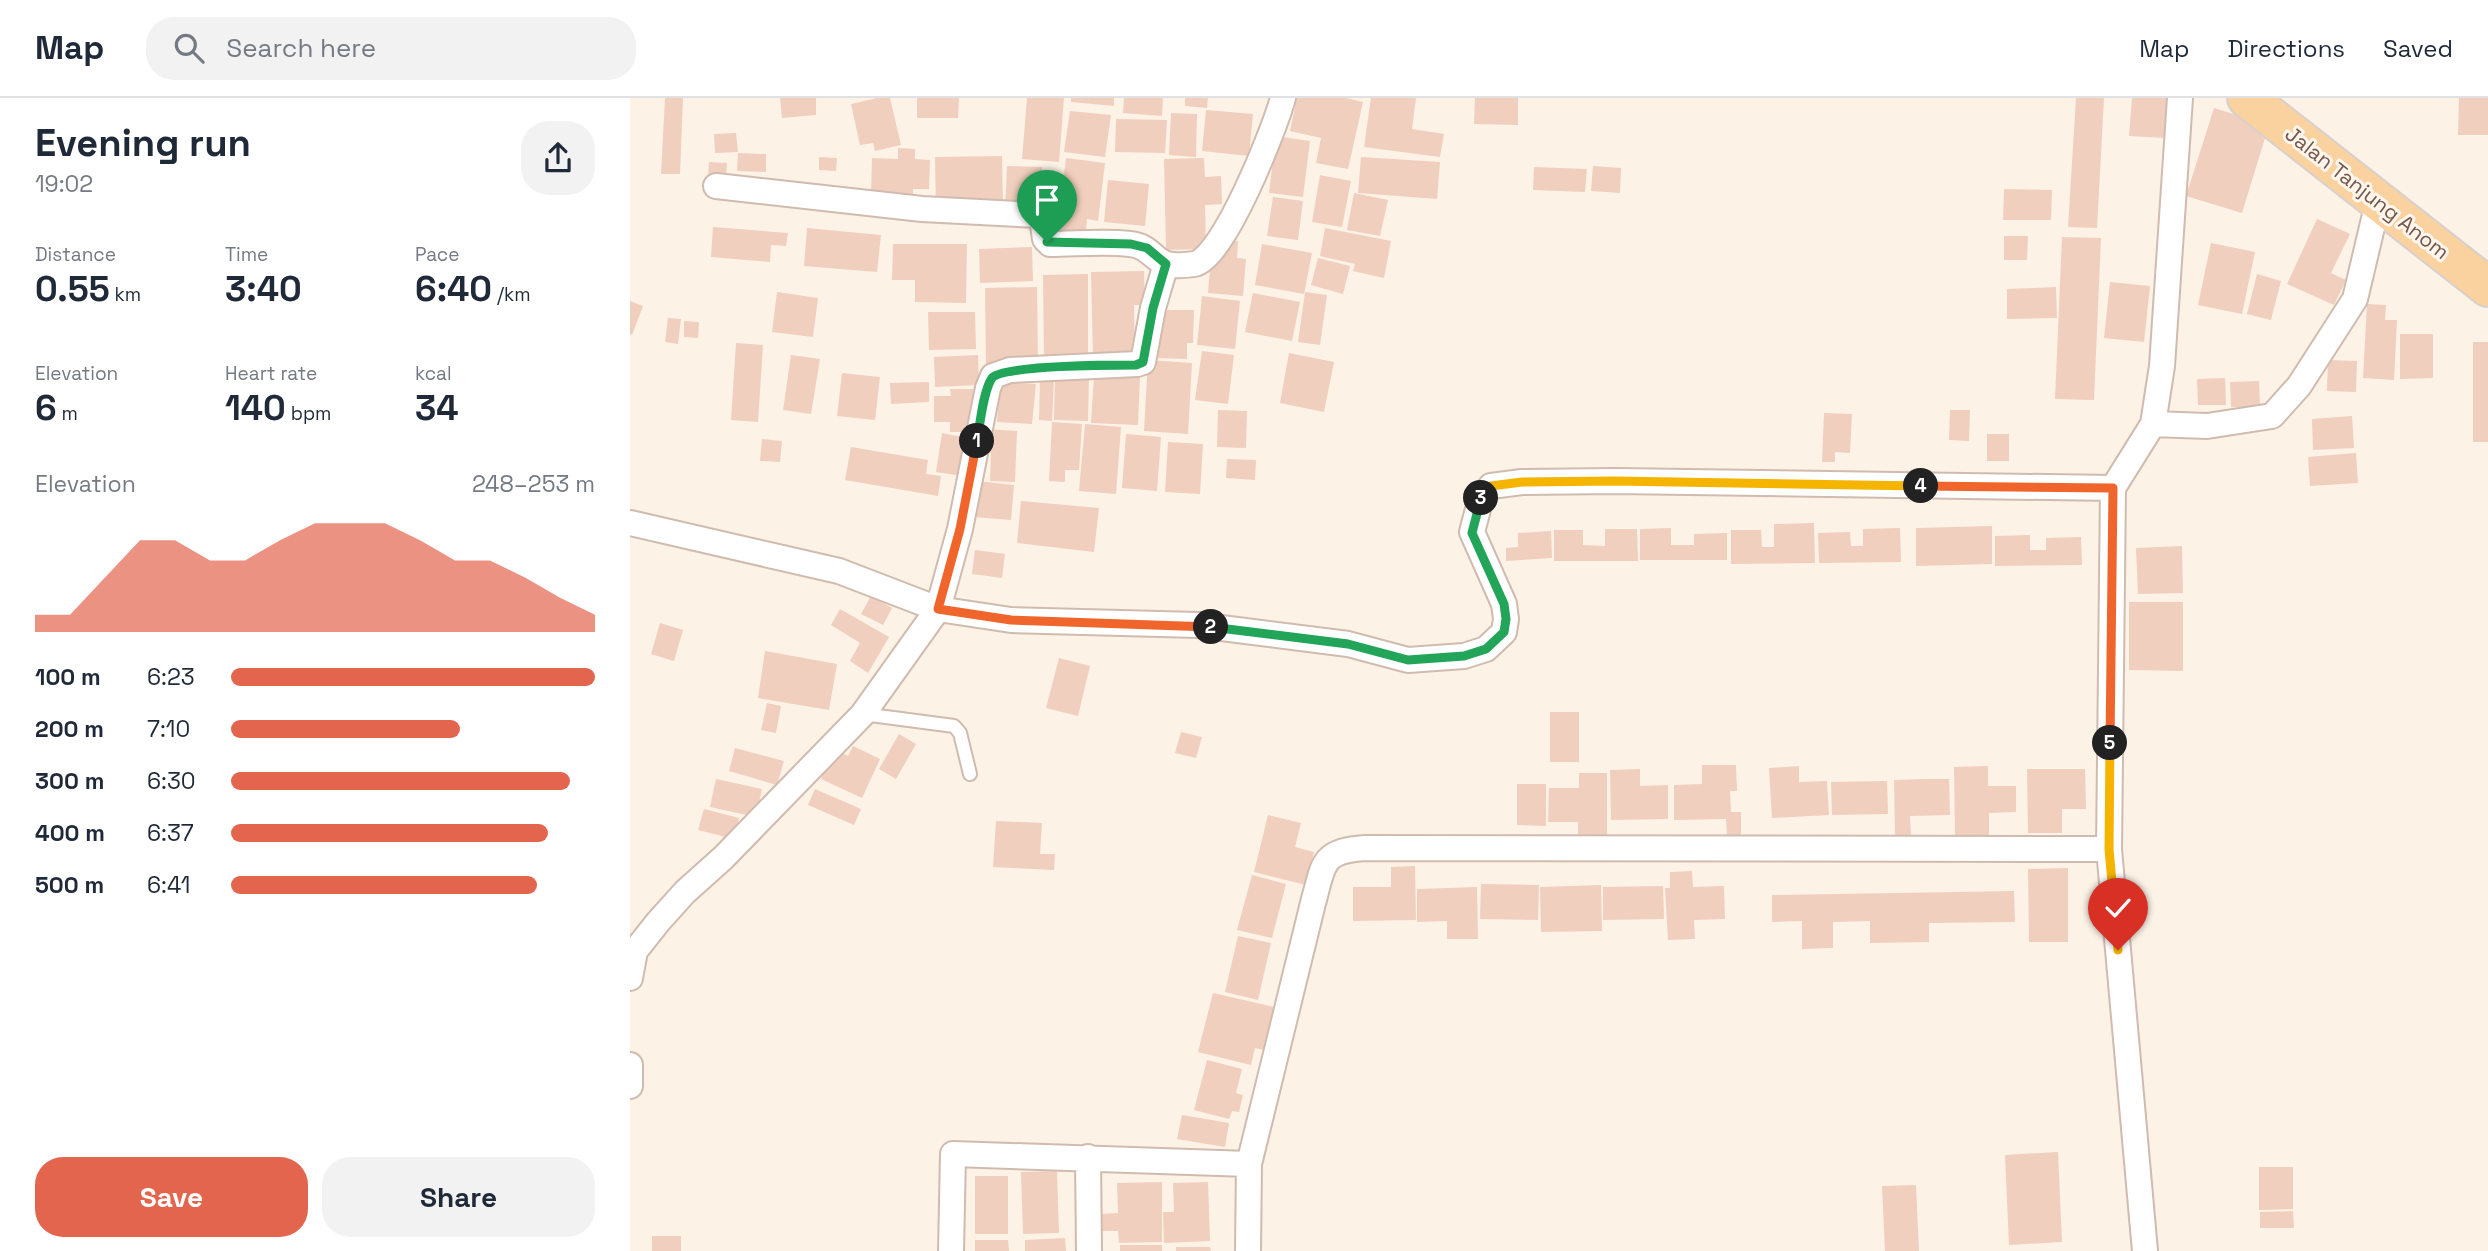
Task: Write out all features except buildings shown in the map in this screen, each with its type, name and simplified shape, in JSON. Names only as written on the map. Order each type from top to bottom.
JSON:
[{"type":"main road","name":"Jalan Tanjung Anom","points":[[2247,98],[2488,287]]},
{"type":"street","points":[[716,186],[922,209],[1037,215],[1042,218],[1045,239],[1050,244],[1131,244],[1147,248],[1166,264],[1196,264],[1214,249],[1247,191],[1283,98]]},
{"type":"street","points":[[2145,1251],[2109,849],[2113,488],[2153,424],[2162,366],[2180,98]]},
{"type":"street","points":[[2153,424],[2207,426],[2272,416],[2299,386],[2355,299],[2378,202]]},
{"type":"street","points":[[630,978],[635,951],[667,912],[863,714],[938,609],[960,529],[988,388],[993,376],[1010,370],[1136,365],[1143,362],[1153,308],[1166,264]]},
{"type":"street","points":[[630,523],[839,571],[938,609],[1011,620],[1198,625],[1348,644],[1408,660],[1464,656],[1486,649],[1504,632],[1504,604],[1472,533],[1481,498],[1491,486],[1522,482],[1615,481],[2113,488]]},
{"type":"street","points":[[1248,1251],[1249,1164],[1313,903],[1325,860],[1334,853],[1365,848],[2109,849]]},
{"type":"street","points":[[630,1065],[630,1086]]},
{"type":"street","points":[[951,1251],[953,1154],[1249,1164]]},
{"type":"street","points":[[1088,1157],[1088,1251]]},
{"type":"lane","points":[[863,714],[954,726],[960,733],[970,774]]},
{"type":"route","points":[[1047,242],[1131,244],[1147,248],[1166,264],[1153,308],[1143,362],[1136,365],[1010,370],[993,376],[988,388],[960,529],[938,609],[1011,620],[1198,625],[1348,644],[1408,660],[1464,656],[1486,649],[1504,632],[1504,604],[1472,533],[1481,498],[1491,486],[1522,482],[1615,481],[2113,488],[2109,849],[2118,950]]}]
